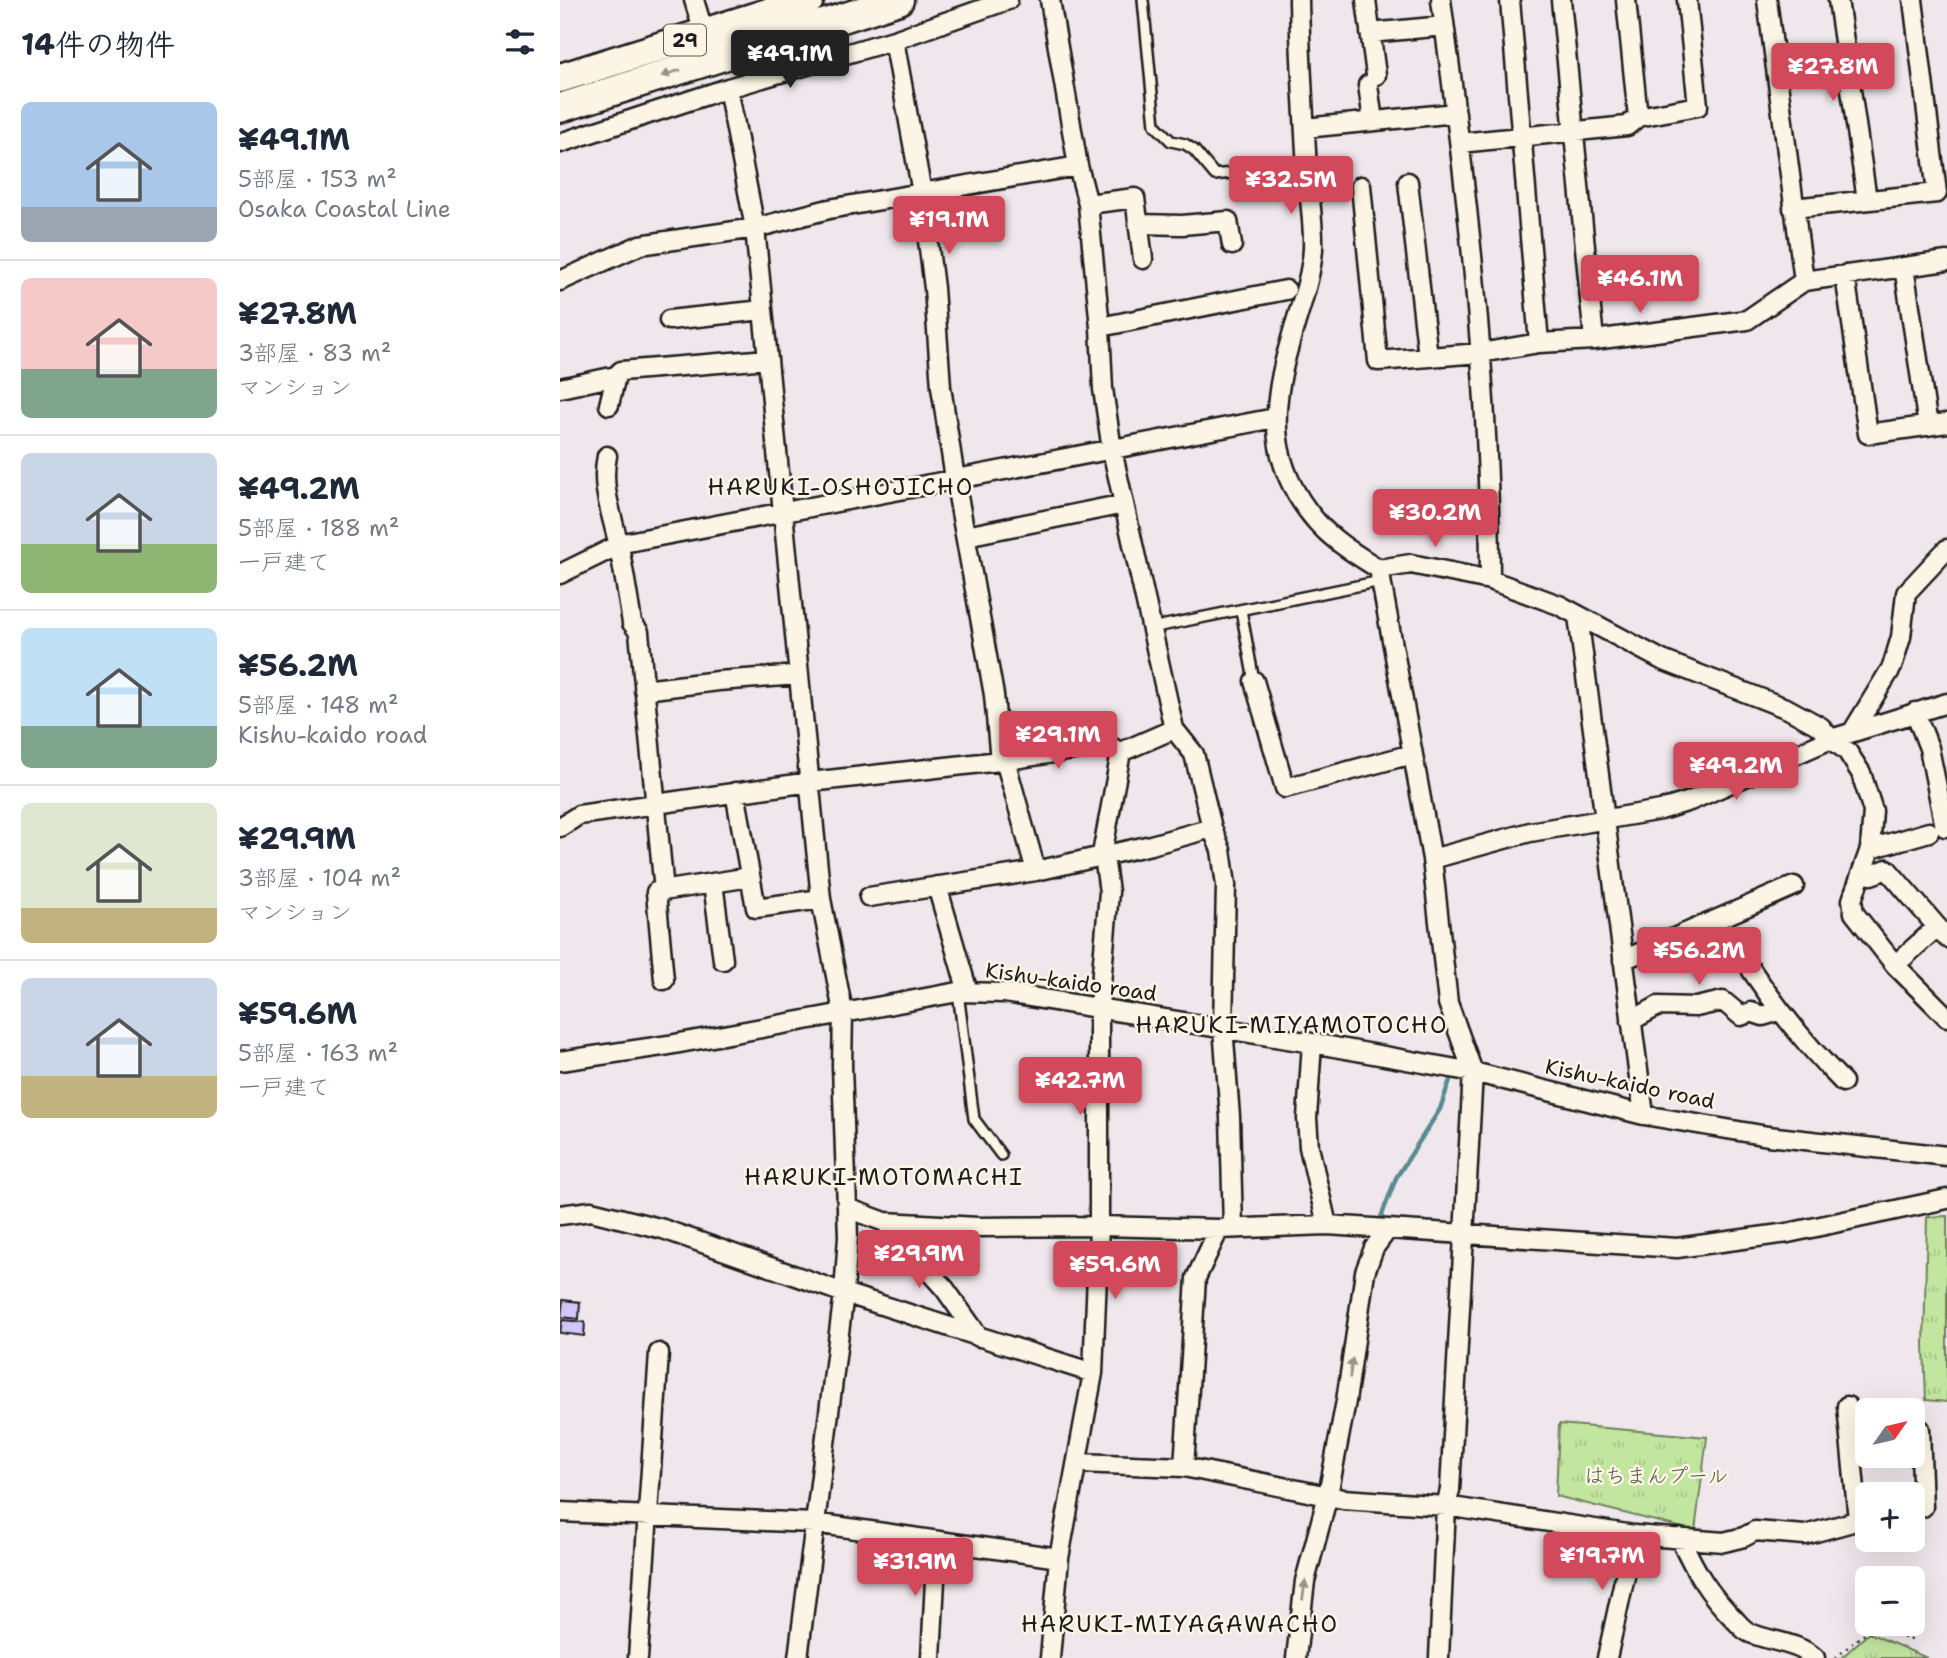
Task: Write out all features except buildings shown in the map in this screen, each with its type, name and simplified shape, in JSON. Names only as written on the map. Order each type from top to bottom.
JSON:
[{"type":"main road","name":"29","points":[[560,108],[708,47],[809,0]]},
{"type":"main road","name":"29","points":[[560,78],[708,47],[899,0]]},
{"type":"street","points":[[694,0],[708,47]]},
{"type":"street","points":[[560,143],[728,88],[894,40],[1008,0]]},
{"type":"street","points":[[1050,0],[1078,166],[1088,204],[1103,389],[1112,450],[1174,729],[1194,754],[1212,828],[1221,850],[1226,885],[1223,1027],[1230,1117],[1226,1229],[1196,1278],[1184,1467]]},
{"type":"street","points":[[1299,0],[1313,250],[1306,286],[1281,373],[1275,418],[1283,469],[1316,522],[1380,575],[1432,859],[1448,1003],[1473,1072],[1462,1234],[1458,1366],[1450,1490],[1446,1506],[1440,1658]]},
{"type":"street","points":[[1366,0],[1373,121]]},
{"type":"street","points":[[1441,0],[1460,143],[1480,352],[1490,493],[1490,580]]},
{"type":"street","points":[[1510,0],[1539,343]]},
{"type":"street","points":[[1561,0],[1594,340]]},
{"type":"street","points":[[1626,0],[1638,117]]},
{"type":"street","points":[[1460,143],[1627,126],[1638,117],[1698,106],[1687,0]]},
{"type":"street","points":[[1767,0],[1804,281]]},
{"type":"street","points":[[1838,0],[1867,200]]},
{"type":"street","points":[[1793,208],[1937,192],[1913,0]]},
{"type":"street","points":[[1370,33],[1444,26]]},
{"type":"street","points":[[894,40],[922,193],[934,288],[941,387],[994,695],[1002,760],[1036,871]]},
{"type":"street","points":[[728,88],[755,228],[821,899],[843,1012],[842,1066],[848,1237],[844,1293],[798,1658]]},
{"type":"street","points":[[1305,128],[1456,113]]},
{"type":"street","points":[[560,281],[640,245],[755,228],[830,209],[1078,166]]},
{"type":"street","points":[[1408,182],[1428,357]]},
{"type":"street","points":[[1361,186],[1378,361],[1480,352],[1539,343],[1594,340],[1747,320],[1804,281],[1947,261]]},
{"type":"street","points":[[1088,204],[1135,198],[1143,259]]},
{"type":"street","points":[[1138,224],[1182,225],[1228,221],[1232,246]]},
{"type":"street","points":[[1904,267],[1928,426]]},
{"type":"street","points":[[1845,275],[1868,434],[1947,423]]},
{"type":"street","points":[[1100,327],[1286,290]]},
{"type":"street","points":[[670,320],[763,310]]},
{"type":"street","points":[[609,405],[616,376],[621,371],[768,359]]},
{"type":"street","points":[[560,388],[616,376]]},
{"type":"street","points":[[560,574],[619,545],[1275,418]]},
{"type":"street","points":[[607,456],[604,481],[606,497],[619,545],[632,623],[639,632],[664,891]]},
{"type":"street","points":[[966,536],[1124,504]]},
{"type":"street","points":[[1853,731],[1892,667],[1901,637],[1906,593],[1947,549]]},
{"type":"street","points":[[1380,575],[1411,564],[1490,580],[1559,605],[1662,660],[1788,709],[1821,726],[1831,739],[1847,751],[1861,773],[1873,811],[1870,849],[1852,900],[1854,914],[1895,965],[1947,1017]]},
{"type":"street","points":[[1578,616],[1644,1115]]},
{"type":"street","points":[[644,690],[799,675]]},
{"type":"street","points":[[1254,681],[1285,788],[1412,754]]},
{"type":"street","points":[[1432,859],[1530,832],[1661,810],[1690,801],[1831,739],[1947,703]]},
{"type":"street","points":[[1870,849],[1937,830],[1929,748],[1915,712]]},
{"type":"street","points":[[1122,752],[1174,729]]},
{"type":"street","points":[[560,827],[579,815],[735,792],[1002,760],[1107,744],[1122,752]]},
{"type":"street","points":[[1050,1658],[1059,1558],[1093,1373],[1099,1227],[1099,1007],[1109,892],[1103,855],[1122,752]]},
{"type":"street","points":[[735,792],[756,908],[821,899]]},
{"type":"street","points":[[869,897],[1036,871],[1212,828]]},
{"type":"street","points":[[1862,873],[1871,875],[1887,869],[1942,933],[1895,965]]},
{"type":"street","points":[[664,980],[656,892],[750,877]]},
{"type":"street","points":[[713,883],[723,960]]},
{"type":"street","points":[[937,886],[963,992]]},
{"type":"street","points":[[1623,960],[1794,886]]},
{"type":"street","points":[[1752,971],[1779,1011],[1819,1059],[1843,1082]]},
{"type":"street","name":"Kishu-kaido road","points":[[560,1060],[669,1045],[963,992],[1005,993],[1223,1027],[1473,1072],[1644,1115],[1769,1136],[1947,1156]]},
{"type":"street","points":[[1631,1021],[1658,1006],[1696,1007],[1723,1001],[1741,1016],[1751,1012],[1763,1016],[1779,1011]]},
{"type":"street","points":[[1312,1043],[1307,1118],[1309,1147],[1326,1225]]},
{"type":"street","points":[[847,1208],[885,1222],[978,1227],[1226,1229],[1326,1225],[1678,1248],[1788,1234],[1947,1199]]},
{"type":"street","points":[[560,1215],[591,1210],[663,1229],[844,1293],[1093,1373]]},
{"type":"street","points":[[885,1222],[945,1289],[979,1336]]},
{"type":"street","points":[[1296,1658],[1305,1581],[1328,1495],[1346,1401],[1365,1272],[1374,1248],[1388,1229]]},
{"type":"street","points":[[638,1658],[659,1353]]},
{"type":"street","points":[[1847,1406],[1858,1482]]},
{"type":"street","points":[[1078,1463],[1184,1467],[1343,1499],[1446,1506],[1634,1535],[1724,1542],[1755,1531],[1805,1535],[1855,1521]]},
{"type":"street","points":[[560,1512],[814,1523],[1059,1558]]},
{"type":"street","points":[[1607,1658],[1634,1535]]},
{"type":"street","points":[[1680,1538],[1698,1577],[1720,1605],[1746,1631],[1790,1644],[1815,1658]]},
{"type":"street","points":[[931,1658],[937,1541]]},
{"type":"lane","points":[[1143,0],[1155,125],[1171,141],[1185,144],[1194,150],[1215,176],[1277,167]]},
{"type":"lane","points":[[1152,628],[1241,610],[1380,575]]},
{"type":"lane","points":[[1241,610],[1254,681]]},
{"type":"lane","points":[[963,992],[974,1119],[1000,1155]]},
{"type":"path","points":[[1836,1658],[1864,1633],[1877,1629],[1915,1641]]},
{"type":"green space","points":[[1947,1216],[1947,1402],[1926,1400],[1924,1346],[1927,1217]]},
{"type":"green space","name":"はちまんプール","points":[[1559,1424],[1707,1437],[1695,1531],[1556,1496]]},
{"type":"green space","points":[[1866,1636],[1876,1636],[1927,1658],[1841,1658]]},
{"type":"waterway","points":[[1380,1220],[1396,1178],[1440,1109],[1451,1077]]},
{"type":"district","name":"HARUKI-OSHOJICHO","points":[[841,487]]},
{"type":"district","name":"HARUKI-MIYAMOTOCHO","points":[[1292,1025]]},
{"type":"district","name":"HARUKI-MOTOMACHI","points":[[884,1177]]},
{"type":"district","name":"HARUKI-MIYAGAWACHO","points":[[1180,1624]]}]
